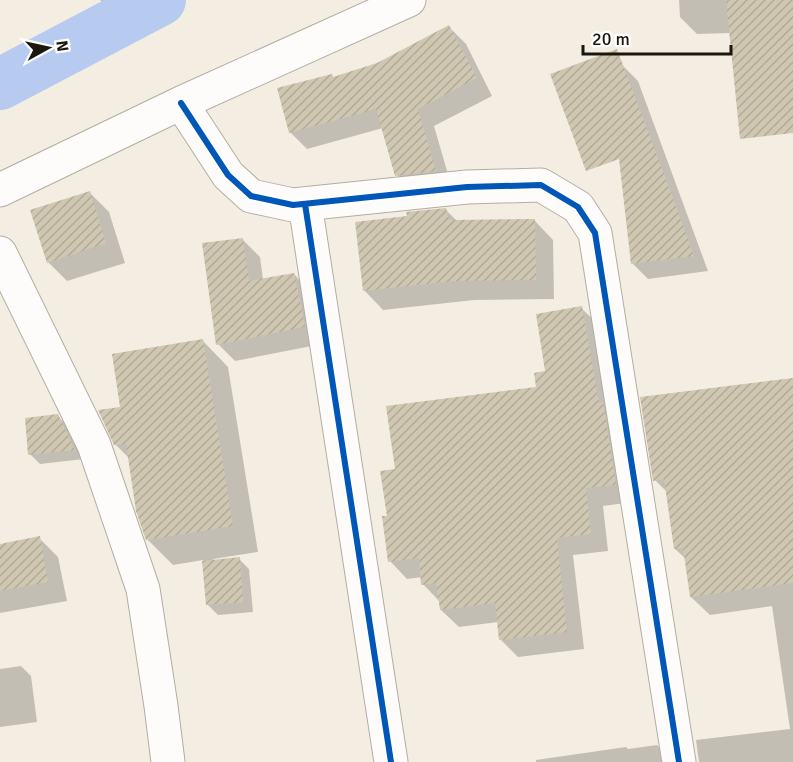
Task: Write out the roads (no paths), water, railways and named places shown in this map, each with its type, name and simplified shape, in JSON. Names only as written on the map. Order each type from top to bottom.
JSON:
[{"type":"street","points":[[0,190],[182,103],[409,0]]},
{"type":"street","points":[[182,103],[228,174],[251,196],[293,205],[467,187],[541,184],[578,207],[595,232],[679,762]]},
{"type":"street","points":[[305,204],[391,762]]},
{"type":"street","points":[[0,253],[94,445],[143,589],[162,706],[168,762]]},
{"type":"waterway","points":[[0,84],[160,0]]}]
